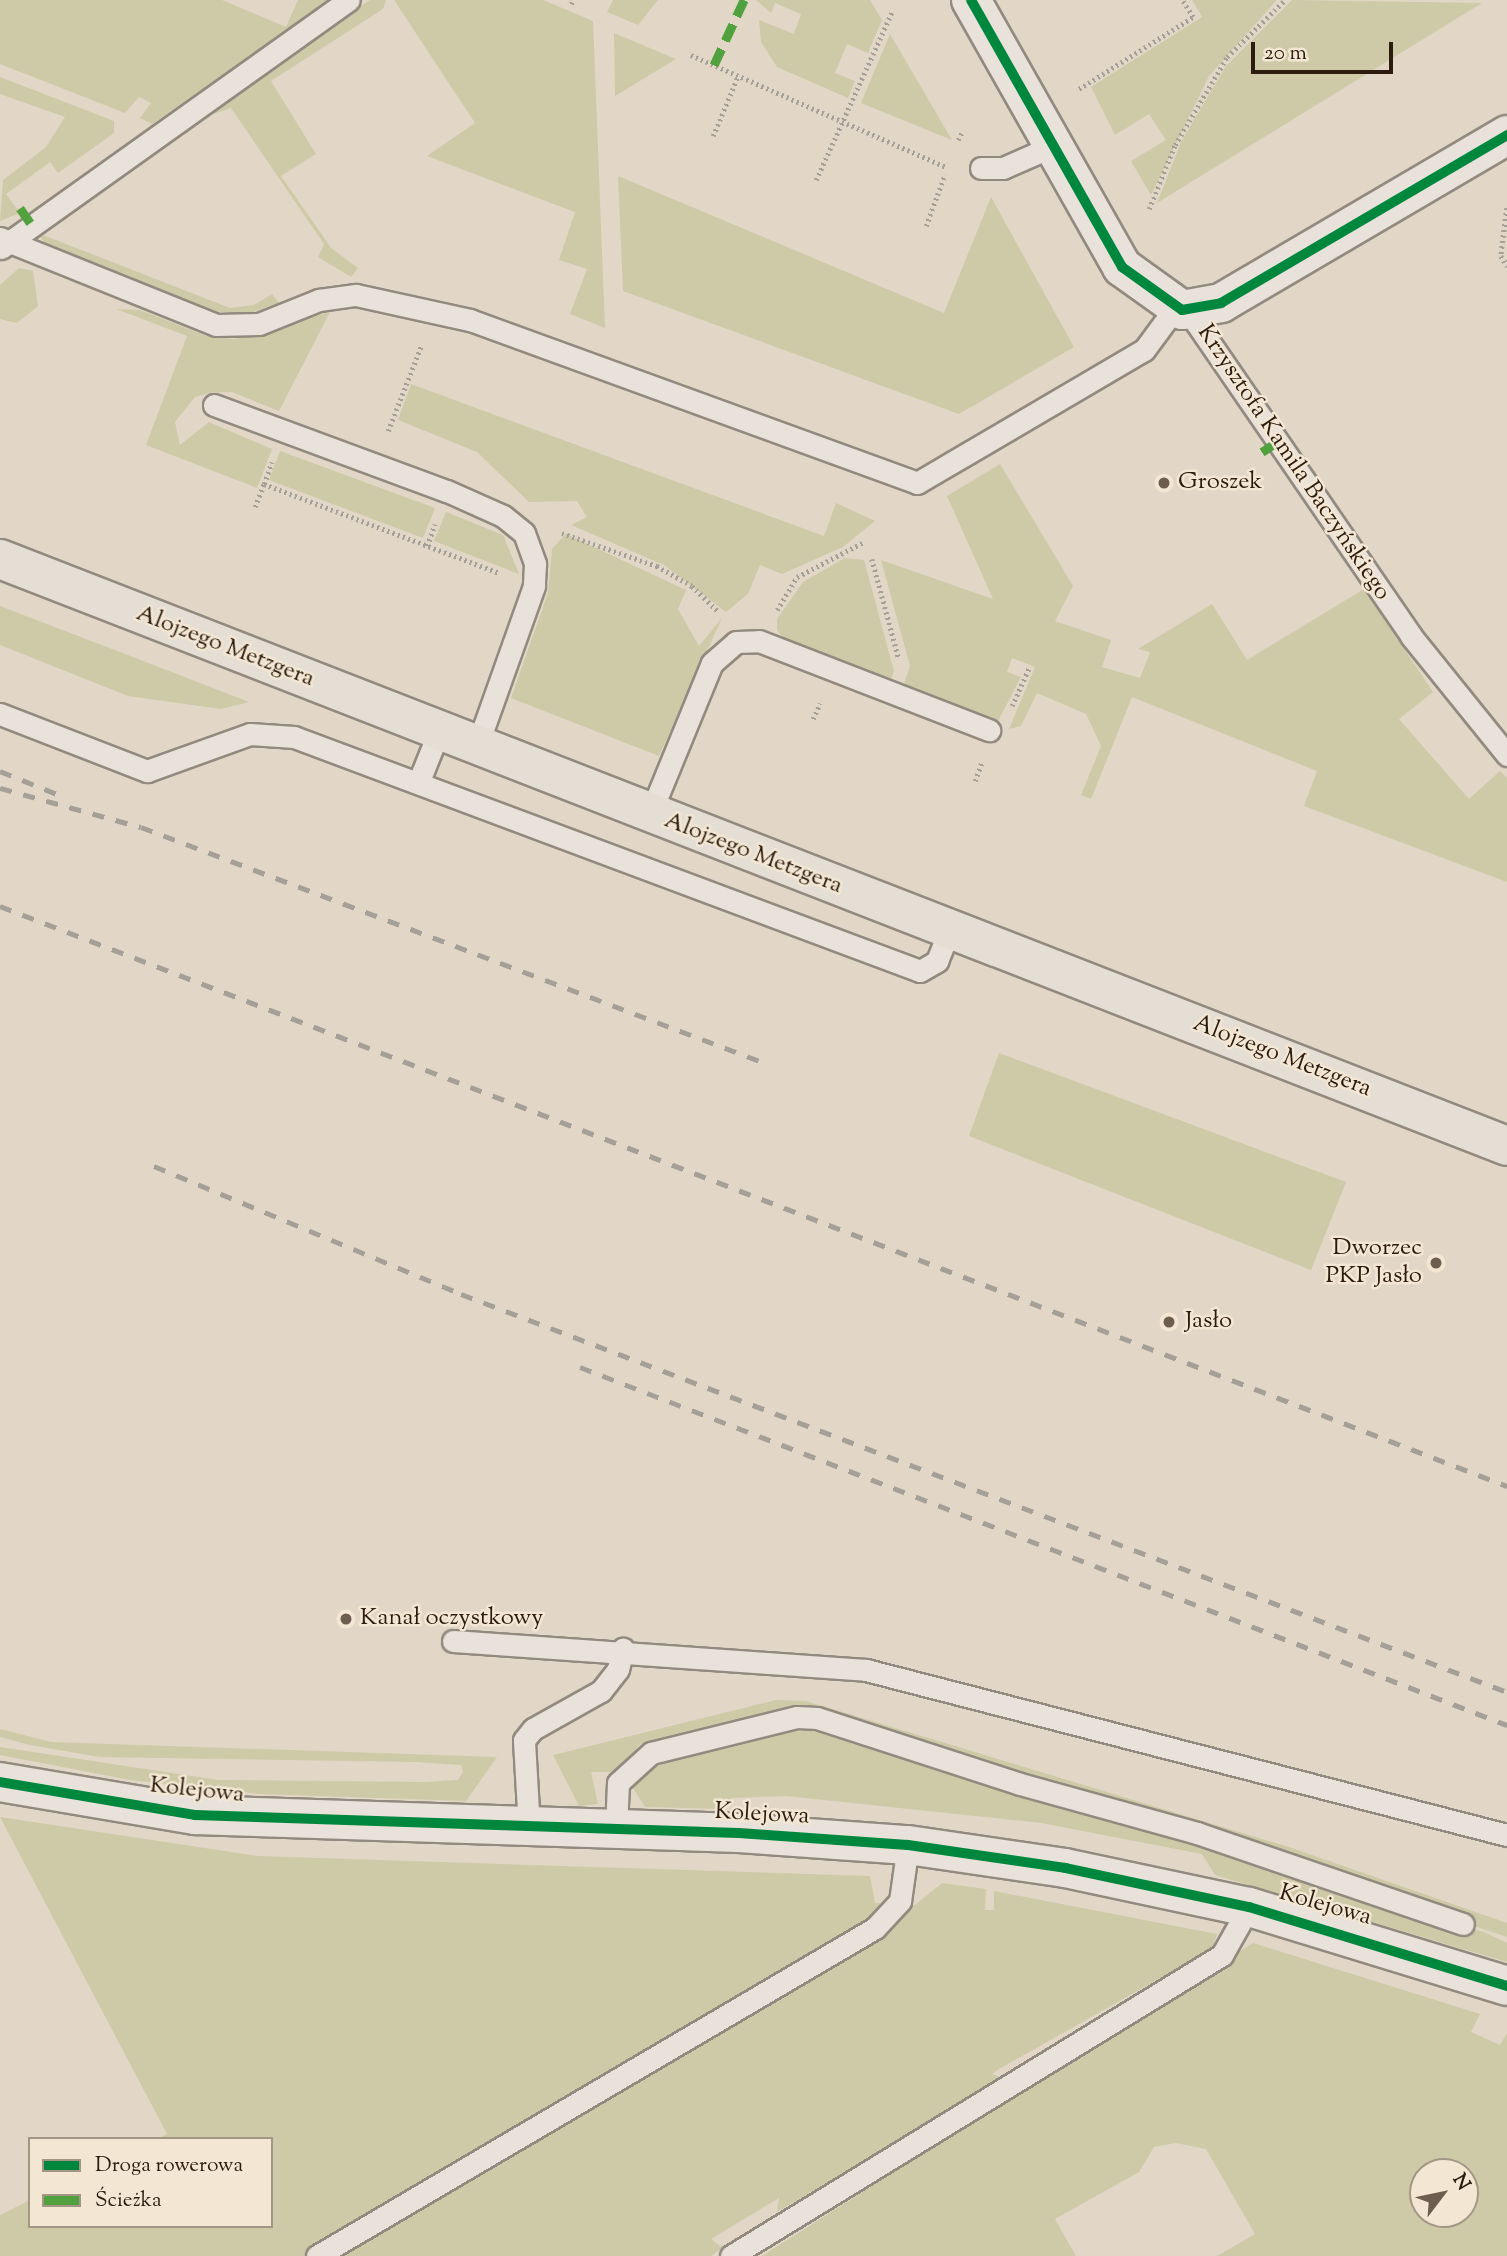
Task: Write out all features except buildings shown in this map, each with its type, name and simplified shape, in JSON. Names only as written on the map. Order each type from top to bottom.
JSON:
[{"type":"main road","name":"Alojzego Metzgera","points":[[0,559],[1507,1146]]},
{"type":"street","name":"Krzysztofa Kamila Baczyńskiego","points":[[971,0],[1122,267],[1182,310]]},
{"type":"street","points":[[1182,310],[1251,287],[1507,135]]},
{"type":"street","name":"Kolejowa","points":[[0,1782],[195,1815],[616,1830],[908,1845],[1065,1868],[1248,1907],[1507,1986]]},
{"type":"lane","points":[[3,243],[349,0]]},
{"type":"lane","points":[[981,168],[1003,169],[1053,146]]},
{"type":"lane","points":[[3,243],[216,325],[259,324],[319,300],[356,295],[435,311],[917,482],[1144,350],[1182,310]]},
{"type":"lane","name":"Krzysztofa Kamila Baczyńskiego","points":[[1182,310],[1411,636],[1507,755]]},
{"type":"lane","points":[[214,405],[375,464],[503,516],[519,527],[531,548],[534,586],[477,746]]},
{"type":"lane","points":[[650,814],[717,655],[736,642],[759,642],[989,730]]},
{"type":"lane","points":[[0,714],[147,771],[265,731],[419,781],[914,969],[934,965],[950,929]]},
{"type":"lane","points":[[419,781],[439,731]]},
{"type":"lane","points":[[453,1641],[623,1649],[921,1681],[1507,1835]]},
{"type":"lane","points":[[528,1828],[524,1740],[533,1729],[601,1691],[618,1669],[623,1649]]},
{"type":"lane","points":[[616,1830],[618,1783],[651,1753],[797,1717],[817,1718],[1020,1784],[1197,1833],[1463,1924]]},
{"type":"lane","points":[[317,2256],[875,1928],[900,1901],[908,1845]]},
{"type":"lane","points":[[731,2256],[1210,1963],[1239,1934],[1248,1907]]},
{"type":"path","points":[[1079,89],[1193,17],[1182,0]]},
{"type":"path","points":[[1149,209],[1175,145],[1227,57],[1285,0]]},
{"type":"path","points":[[816,180],[892,12]]},
{"type":"path","points":[[691,55],[960,175]]},
{"type":"path","points":[[713,136],[738,76]]},
{"type":"path","points":[[955,148],[962,130]]},
{"type":"path","points":[[926,226],[951,156]]},
{"type":"path","points":[[1507,208],[1501,256],[1507,266]]},
{"type":"path","points":[[375,464],[435,311]]},
{"type":"path","points":[[255,506],[264,485],[534,586]]},
{"type":"path","points":[[531,548],[567,530],[657,566],[759,642]]},
{"type":"path","points":[[797,577],[864,542]]},
{"type":"path","points":[[872,558],[888,603]]},
{"type":"path","points":[[813,719],[824,692]]},
{"type":"shaded area","points":[[0,0],[222,0],[286,27],[298,0],[330,0],[152,124],[140,118],[151,103],[139,97],[125,113],[0,64]]},
{"type":"shaded area","points":[[370,0],[386,0],[383,9],[271,81],[316,154],[281,176],[331,248],[358,268],[351,277],[318,257],[324,244],[231,108],[204,117]]},
{"type":"shaded area","points":[[394,0],[543,0],[593,21],[605,328],[570,314],[587,269],[559,260],[575,212],[427,156],[475,123]]},
{"type":"shaded area","points":[[613,0],[658,0],[638,25],[607,12]]},
{"type":"shaded area","points":[[756,0],[870,0],[882,20],[868,53],[847,44],[835,73],[855,81],[848,98],[777,67],[761,42],[759,20],[794,34],[801,14],[775,3],[771,13]]},
{"type":"shaded area","points":[[1192,0],[1277,0],[1209,76],[1151,195],[1131,161],[1166,140],[1149,114],[1115,135],[1091,87],[1202,17]]},
{"type":"shaded area","points":[[1292,0],[1482,3],[1157,203],[1181,142],[1226,66]]},
{"type":"shaded area","points":[[614,33],[676,59],[615,96]]},
{"type":"shaded area","points":[[890,34],[952,140],[861,103]]},
{"type":"shaded area","points":[[0,77],[114,121],[114,133],[58,173],[50,162],[6,194],[20,213],[0,221],[3,180],[46,147],[65,117],[0,94]]},
{"type":"shaded area","points":[[197,121],[43,235],[230,308],[254,305],[272,294],[279,303],[247,314],[210,311],[48,247],[38,234]]},
{"type":"shaded area","points":[[618,176],[944,313],[991,197],[1074,347],[959,414],[623,291]]},
{"type":"shaded area","points":[[19,268],[33,271],[38,306],[17,323],[0,319],[0,285]]},
{"type":"shaded area","points":[[116,309],[140,310],[206,336],[234,339],[330,312],[279,411],[232,392],[209,393],[195,397],[175,422],[180,445],[209,422],[272,449],[257,488],[146,445],[187,336]]},
{"type":"shaded area","points":[[411,384],[824,536],[836,503],[875,521],[843,547],[782,574],[760,565],[748,594],[726,612],[664,565],[571,525],[587,517],[577,501],[529,502],[477,452],[398,420]]},
{"type":"shaded area","points":[[280,451],[435,508],[423,538],[269,480]]},
{"type":"shaded area","points":[[1000,464],[1073,586],[1055,621],[1111,640],[1102,667],[1140,678],[1150,652],[1138,649],[1212,604],[1247,660],[1364,589],[1433,692],[1399,719],[1469,799],[1500,771],[1507,778],[1507,882],[1304,806],[1317,771],[1132,697],[1091,799],[1081,795],[1101,746],[1086,714],[1037,693],[1021,726],[1009,729],[1035,667],[1012,658],[1007,672],[1021,677],[997,723],[903,687],[910,666],[881,560],[993,599],[947,496]]},
{"type":"shaded area","points":[[446,512],[503,535],[519,574],[434,541]]},
{"type":"shaded area","points":[[566,534],[686,590],[678,609],[699,646],[722,618],[659,756],[511,698],[548,593],[552,549]]},
{"type":"shaded area","points":[[845,558],[864,560],[894,671],[890,682],[784,639],[777,630],[777,619],[803,582]]},
{"type":"shaded area","points":[[0,606],[249,702],[221,709],[128,696],[0,645]]},
{"type":"shaded area","points":[[999,1053],[1346,1182],[1311,1270],[969,1136]]},
{"type":"shaded area","points":[[776,1700],[806,1701],[1292,1848],[1507,1923],[1507,1937],[807,1705],[640,1744],[631,1756],[660,1764],[784,1732],[821,1730],[949,1768],[1018,1797],[1150,1829],[1326,1889],[1484,1932],[1507,1943],[1507,1962],[1215,1875],[1202,1854],[1041,1823],[786,1796],[732,1798],[723,1809],[645,1807],[623,1772],[591,1772],[598,1804],[579,1806],[553,1755]]},
{"type":"shaded area","points":[[0,1729],[51,1742],[497,1757],[466,1801],[260,1794],[130,1780],[0,1755],[0,1747],[218,1780],[426,1782],[458,1780],[463,1772],[461,1765],[416,1762],[99,1757],[0,1737]]},
{"type":"shaded area","points":[[0,1817],[258,1856],[870,1876],[875,1903],[915,1905],[942,1883],[986,1889],[985,1910],[994,1910],[994,1891],[1217,1934],[1212,1949],[999,2069],[992,2074],[1002,2078],[958,2105],[777,2212],[779,2198],[711,2239],[720,2246],[729,2243],[711,2256],[0,2256],[0,2215],[28,2201],[28,2228],[273,2228],[273,2137],[162,2137],[167,2134]]},
{"type":"shaded area","points":[[1253,1943],[1480,2014],[1471,2032],[1500,2045],[1507,2033],[1507,2256],[1217,2256],[1255,2234],[1206,2149],[1176,2143],[1154,2147],[1139,2172],[1055,2219],[1076,2256],[762,2256]]},
{"type":"railway","points":[[0,771],[62,796]]},
{"type":"railway","points":[[0,788],[141,827],[765,1063]]},
{"type":"railway","points":[[0,906],[1507,1486]]},
{"type":"railway","points":[[154,1166],[461,1294],[1507,1692]]},
{"type":"railway","points":[[580,1367],[1507,1725]]},
{"type":"marked path","points":[[714,65],[744,0]]},
{"type":"marked path","points":[[20,208],[31,224]]},
{"type":"marked path","points":[[1262,452],[1277,442]]},
{"type":"cycle path","points":[[971,0],[1122,267],[1182,310],[1221,303],[1507,135]]},
{"type":"cycle path","points":[[0,1782],[195,1815],[739,1833],[908,1845],[1065,1868],[1249,1907],[1507,1986]]},
{"type":"place","name":"Groszek","points":[[1164,483]]},
{"type":"place","name":"Dworzec PKP Jasło","points":[[1436,1263]]},
{"type":"place","name":"Jasło","points":[[1169,1322]]},
{"type":"place","name":"Kanał oczystkowy","points":[[346,1619]]}]
